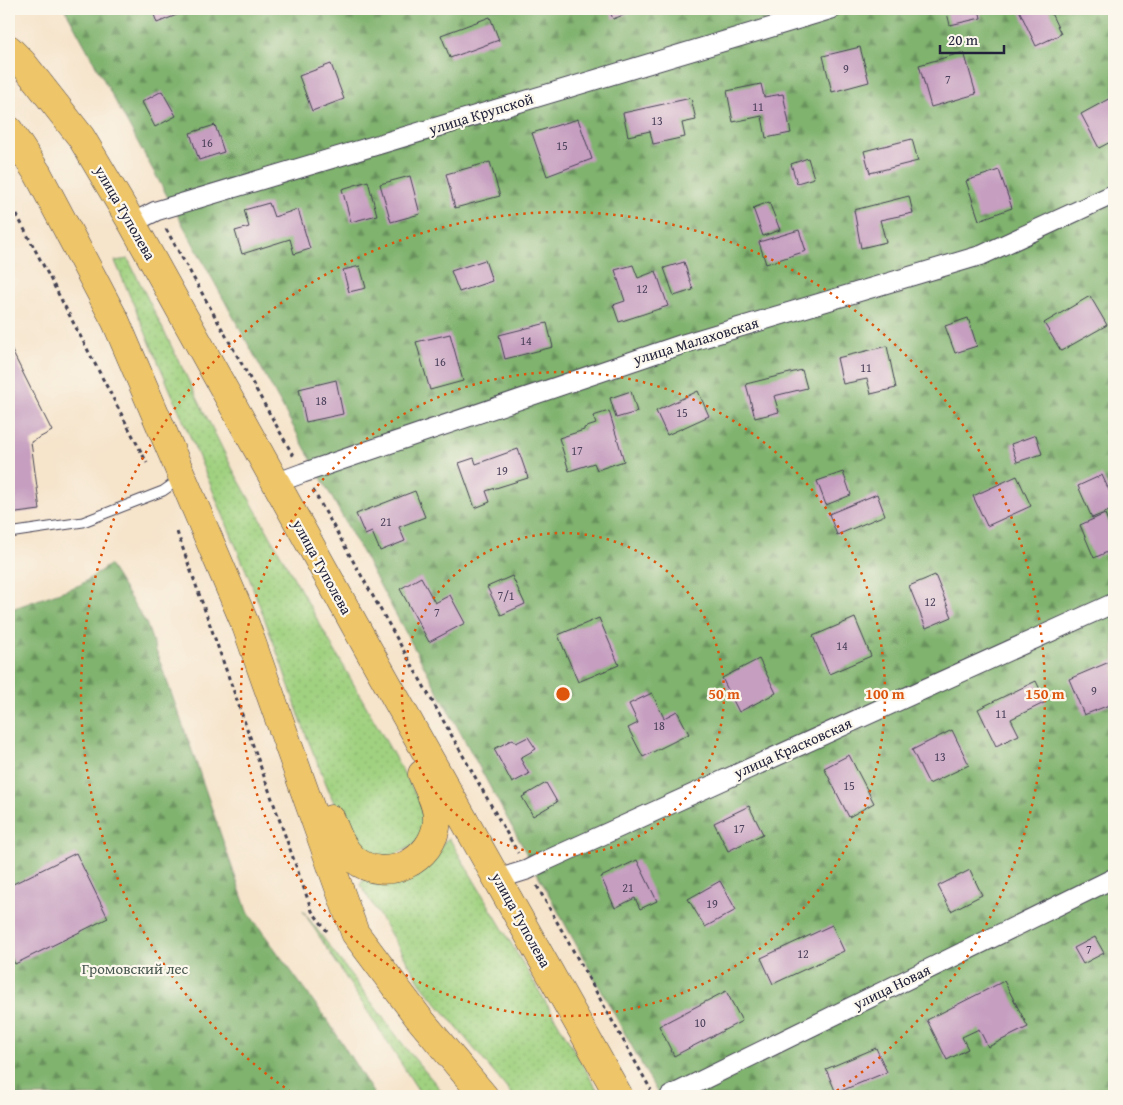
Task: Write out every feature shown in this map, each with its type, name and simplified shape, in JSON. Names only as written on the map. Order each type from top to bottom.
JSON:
[{"type":"main road","name":"улица Туполева","points":[[13,50],[81,137],[132,223],[619,1096]]},
{"type":"main road","points":[[9,130],[38,174],[116,322],[172,484],[246,626],[344,849],[355,860],[369,867],[385,870],[400,868],[415,861],[426,850],[434,836],[437,820],[435,805],[368,648]]},
{"type":"main road","points":[[246,626],[355,933],[418,1017],[484,1096]]},
{"type":"street","name":"улица Крупской","points":[[132,223],[156,210],[832,9]]},
{"type":"street","name":"улица Малаховская","points":[[276,483],[683,344],[982,255],[1114,194]]},
{"type":"street","name":"улица Красковская","points":[[498,879],[528,870],[570,849],[1114,603]]},
{"type":"street","name":"улица Новая","points":[[670,1096],[1114,878]]},
{"type":"lane","points":[[9,533],[83,522],[172,484]]},
{"type":"path","points":[[9,200],[172,484]]},
{"type":"path","points":[[156,210],[654,1096]]},
{"type":"green space","points":[[65,9],[1114,9],[1114,1096],[659,1096]]},
{"type":"green space","points":[[128,259],[233,470],[424,809],[425,822],[417,844],[386,859],[364,852],[344,827],[306,735],[250,580],[115,261]]},
{"type":"green space","name":"Громовский лес","points":[[109,565],[146,623],[247,911],[330,1024],[375,1096],[9,1096],[9,610],[80,585]]},
{"type":"green space","points":[[449,838],[601,1096],[513,1096],[421,984],[360,884],[367,879],[404,879],[422,871],[435,859],[444,842]]},
{"type":"green space","points":[[303,911],[408,1051],[446,1096],[422,1096]]},
{"type":"building","points":[[152,9],[183,9],[184,12],[157,23]]},
{"type":"building","points":[[609,9],[639,9],[613,19]]},
{"type":"building","points":[[946,9],[979,9],[981,18],[950,25]]},
{"type":"building","points":[[1049,9],[1061,34],[1036,46],[1019,10]]},
{"type":"building","points":[[490,17],[499,40],[450,58],[441,35]]},
{"type":"building","points":[[860,47],[869,82],[832,92],[823,56]]},
{"type":"building","points":[[964,52],[976,94],[931,107],[919,65]]},
{"type":"building","points":[[331,64],[344,99],[312,111],[299,76]]},
{"type":"building","points":[[761,84],[764,97],[783,94],[791,133],[766,138],[762,116],[733,122],[727,91]]},
{"type":"building","points":[[162,91],[176,116],[155,127],[142,102]]},
{"type":"building","points":[[1114,96],[1114,140],[1099,148],[1081,114]]},
{"type":"building","points":[[691,98],[696,120],[682,123],[685,137],[653,144],[650,131],[628,136],[623,113]]},
{"type":"building","points":[[578,119],[592,159],[547,176],[532,133]]},
{"type":"building","points":[[215,125],[224,152],[199,160],[190,133]]},
{"type":"building","points":[[912,139],[918,161],[870,173],[864,151]]},
{"type":"building","points":[[808,158],[814,178],[797,183],[791,164]]},
{"type":"building","points":[[490,162],[500,196],[455,208],[446,174]]},
{"type":"building","points":[[999,170],[1012,208],[979,220],[966,181]]},
{"type":"building","points":[[410,176],[420,214],[391,222],[380,184]]},
{"type":"building","points":[[368,181],[377,215],[351,222],[342,189]]},
{"type":"building","points":[[909,196],[913,213],[880,220],[886,242],[861,248],[854,210]]},
{"type":"building","points":[[769,202],[780,230],[763,236],[753,208]]},
{"type":"building","points":[[269,203],[274,217],[298,209],[310,249],[294,254],[290,239],[242,254],[235,231],[249,227],[244,210]]},
{"type":"building","points":[[799,230],[806,251],[766,264],[759,242]]},
{"type":"building","points":[[485,260],[492,281],[459,292],[451,271]]},
{"type":"building","points":[[684,262],[693,290],[674,296],[664,268]]},
{"type":"building","points":[[633,265],[638,278],[656,271],[668,306],[619,322],[613,305],[625,301],[615,270]]},
{"type":"building","points":[[360,266],[366,288],[349,292],[343,270]]},
{"type":"building","points":[[1090,296],[1107,325],[1061,351],[1044,323]]},
{"type":"building","points":[[968,318],[977,346],[955,353],[945,326]]},
{"type":"building","points":[[547,323],[553,347],[505,359],[499,335]]},
{"type":"building","points":[[450,334],[463,381],[430,390],[416,342]]},
{"type":"building","points":[[9,345],[52,431],[31,442],[40,510],[9,514]]},
{"type":"building","points":[[887,346],[896,388],[871,394],[867,379],[843,384],[837,358]]},
{"type":"building","points":[[802,370],[807,388],[774,396],[779,412],[755,418],[746,384]]},
{"type":"building","points":[[336,380],[343,414],[306,422],[299,389]]},
{"type":"building","points":[[631,391],[637,412],[616,418],[610,398]]},
{"type":"building","points":[[698,391],[709,416],[667,435],[656,411]]},
{"type":"building","points":[[609,411],[624,461],[597,470],[594,463],[569,471],[559,438],[596,424],[593,416]]},
{"type":"building","points":[[1036,435],[1042,454],[1017,462],[1011,444]]},
{"type":"building","points":[[518,449],[528,478],[486,491],[490,502],[475,508],[459,463],[474,458],[476,464]]},
{"type":"building","points":[[843,472],[851,495],[826,505],[817,481]]},
{"type":"building","points":[[1102,475],[1114,501],[1114,509],[1092,518],[1078,486]]},
{"type":"building","points":[[1017,476],[1031,506],[987,526],[973,496]]},
{"type":"building","points":[[415,491],[425,517],[399,527],[405,541],[380,551],[372,532],[365,535],[356,514]]},
{"type":"building","points":[[877,494],[885,515],[837,535],[829,514]]},
{"type":"building","points":[[1105,514],[1114,536],[1114,549],[1094,558],[1080,525]]},
{"type":"building","points":[[935,575],[952,617],[926,628],[909,586]]},
{"type":"building","points":[[512,576],[525,604],[501,615],[487,587]]},
{"type":"building","points":[[421,577],[435,603],[450,595],[465,623],[429,642],[400,589]]},
{"type":"building","points":[[599,618],[619,665],[578,682],[558,635]]},
{"type":"building","points":[[855,618],[871,656],[829,674],[813,636]]},
{"type":"building","points":[[759,659],[776,693],[739,712],[722,678]]},
{"type":"building","points":[[1114,660],[1114,703],[1084,715],[1069,679]]},
{"type":"building","points":[[1036,681],[1046,702],[1011,719],[1019,735],[996,746],[978,709]]},
{"type":"building","points":[[652,693],[664,718],[677,711],[689,734],[643,757],[628,728],[638,723],[629,704]]},
{"type":"building","points":[[952,730],[969,765],[929,784],[912,750]]},
{"type":"building","points":[[528,737],[536,749],[520,758],[529,774],[512,783],[494,749],[513,739],[516,743]]},
{"type":"building","points":[[849,755],[874,803],[849,817],[824,768]]},
{"type":"building","points":[[546,783],[557,802],[533,816],[522,797]]},
{"type":"building","points":[[749,806],[763,834],[728,851],[714,823]]},
{"type":"building","points":[[76,853],[108,918],[15,964],[9,953],[9,886]]},
{"type":"building","points":[[637,860],[657,901],[640,909],[635,898],[615,908],[601,877]]},
{"type":"building","points":[[970,870],[982,895],[951,911],[938,886]]},
{"type":"building","points":[[720,881],[736,910],[705,927],[688,899]]},
{"type":"building","points":[[832,925],[844,951],[773,984],[761,958]]},
{"type":"building","points":[[1095,937],[1104,953],[1083,964],[1074,948]]},
{"type":"building","points":[[1004,981],[1028,1027],[988,1047],[979,1029],[962,1037],[968,1049],[947,1060],[927,1020]]},
{"type":"building","points":[[726,991],[742,1021],[674,1056],[659,1026]]},
{"type":"building","points":[[876,1048],[887,1072],[836,1093],[826,1069]]}]
